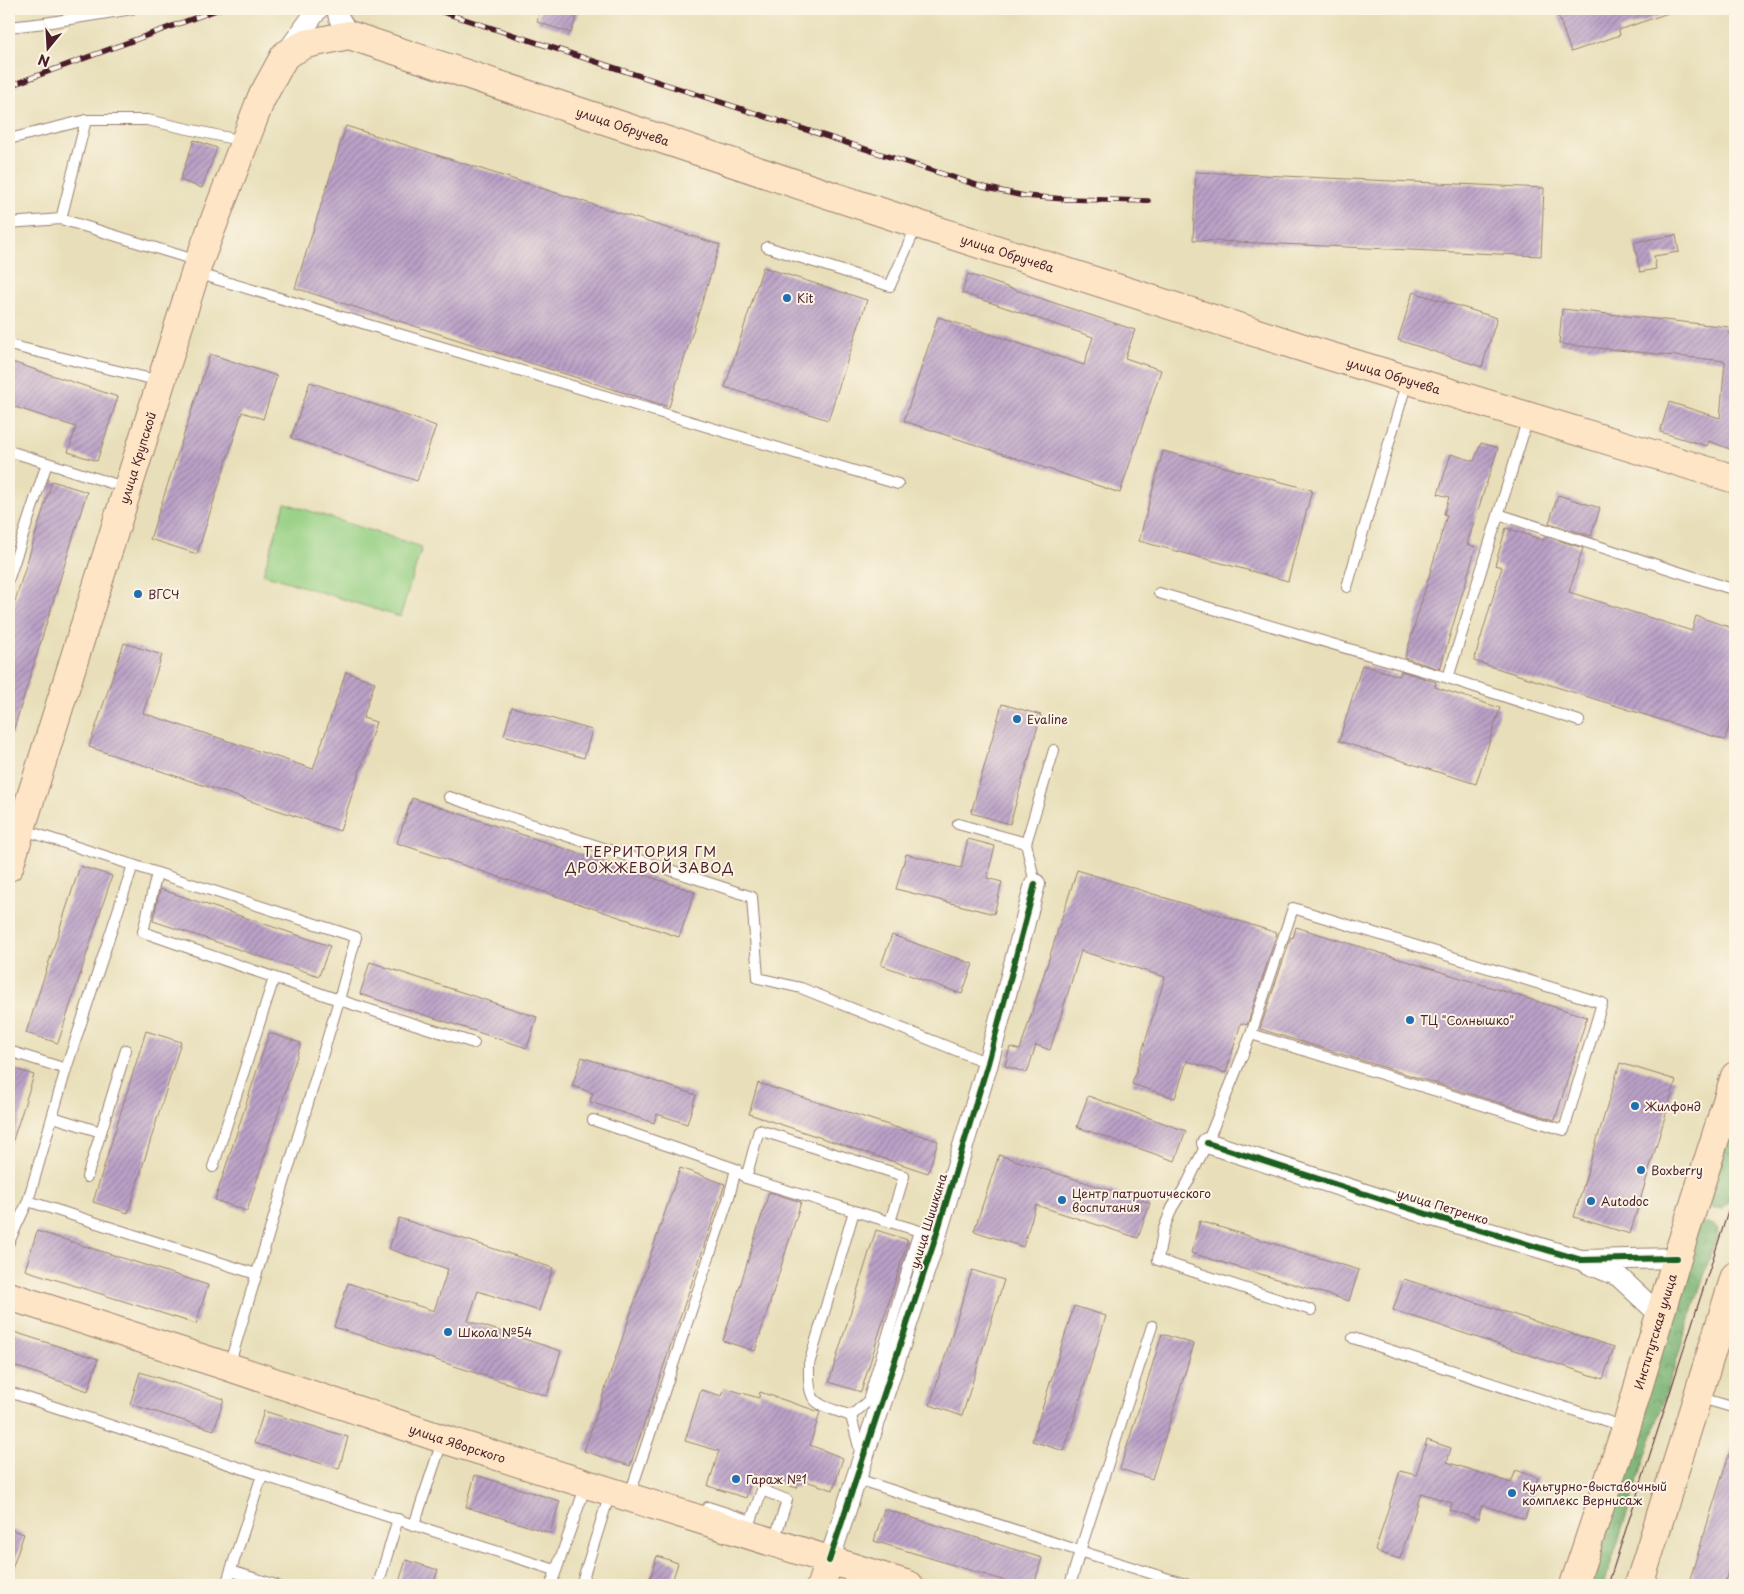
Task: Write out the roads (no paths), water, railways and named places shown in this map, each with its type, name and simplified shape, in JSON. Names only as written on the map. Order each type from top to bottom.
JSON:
[{"type":"main road","points":[[285,55],[306,44],[349,35]]},
{"type":"main road","name":"улица Обручева","points":[[349,35],[917,224],[1407,380],[1735,479]]},
{"type":"main road","name":"улица Крупской","points":[[9,867],[14,827],[128,488],[197,267],[261,99],[285,55]]},
{"type":"main road","name":"Институтская улица","points":[[1574,1585],[1626,1428],[1677,1258],[1735,1076]]},
{"type":"main road","points":[[1639,1585],[1735,1276]]},
{"type":"main road","name":"улица Яворского","points":[[9,1296],[443,1439],[774,1542],[825,1573],[908,1585]]},
{"type":"street","points":[[285,55],[318,9]]},
{"type":"street","points":[[337,9],[339,18],[349,35]]},
{"type":"street","name":"улица Шишкина","points":[[825,1573],[860,1470],[928,1234],[988,1063],[1035,884]]},
{"type":"street","name":"улица Петренко","points":[[1207,1143],[1581,1260],[1677,1258]]},
{"type":"street","points":[[1581,1260],[1618,1276],[1660,1315]]},
{"type":"lane","points":[[9,27],[132,9]]},
{"type":"lane","points":[[9,139],[86,120],[147,120],[244,142]]},
{"type":"lane","points":[[61,219],[86,120]]},
{"type":"lane","points":[[9,223],[61,219],[197,267],[898,484]]},
{"type":"lane","points":[[767,247],[890,286],[917,224]]},
{"type":"lane","points":[[9,345],[161,382]]},
{"type":"lane","points":[[1347,587],[1407,380]]},
{"type":"lane","points":[[1448,678],[1529,417]]},
{"type":"lane","points":[[9,451],[128,488]]},
{"type":"lane","points":[[9,578],[47,463]]},
{"type":"lane","points":[[1498,514],[1735,590]]},
{"type":"lane","points":[[1159,593],[1448,678],[1579,721]]},
{"type":"lane","points":[[1035,884],[1026,843],[1054,750]]},
{"type":"lane","points":[[449,796],[752,897],[758,978],[801,988],[988,1063]]},
{"type":"lane","points":[[958,824],[1026,843]]},
{"type":"lane","points":[[14,827],[356,937],[339,1000],[229,1367]]},
{"type":"lane","points":[[9,1242],[28,1202],[66,1069],[133,864]]},
{"type":"lane","points":[[157,873],[143,932],[339,1000],[474,1043]]},
{"type":"lane","points":[[1251,1034],[1564,1130],[1602,1003],[1293,908],[1251,1034],[1207,1143],[1188,1182],[1172,1208],[1163,1231],[1158,1260],[1311,1310]]},
{"type":"lane","points":[[213,1167],[274,978]]},
{"type":"lane","points":[[9,1050],[66,1069]]},
{"type":"lane","points":[[87,1177],[126,1050]]},
{"type":"lane","points":[[52,1118],[102,1132]]},
{"type":"lane","points":[[593,1120],[736,1169],[746,1178],[928,1234],[868,1401],[851,1416]]},
{"type":"lane","points":[[746,1178],[759,1130],[904,1176],[890,1222]]},
{"type":"lane","points":[[581,1585],[608,1491],[729,1197],[736,1169]]},
{"type":"lane","points":[[28,1202],[256,1274]]},
{"type":"lane","points":[[851,1416],[816,1402],[810,1394],[809,1384],[810,1364],[854,1211]]},
{"type":"lane","points":[[1070,1585],[1152,1326]]},
{"type":"lane","points":[[1353,1338],[1626,1428]]},
{"type":"lane","points":[[9,1392],[556,1570]]},
{"type":"lane","points":[[1698,1396],[1735,1408]]},
{"type":"lane","points":[[851,1416],[860,1470],[1080,1551],[1188,1585]]},
{"type":"lane","points":[[414,1524],[443,1439]]},
{"type":"lane","points":[[226,1585],[262,1475]]},
{"type":"lane","points":[[702,1520],[708,1507],[750,1521],[762,1490],[787,1500],[774,1542]]},
{"type":"lane","points":[[551,1585],[556,1570],[608,1491]]},
{"type":"lane","points":[[378,1585],[398,1519]]},
{"type":"lane","points":[[231,1571],[276,1585]]},
{"type":"tram line","points":[[1608,1585],[1735,1190]]},
{"type":"railway","points":[[9,86],[219,9]]},
{"type":"railway","points":[[433,9],[983,187],[1024,196],[1148,201]]},
{"type":"place","name":"Kit","points":[[787,298]]},
{"type":"place","name":"ВГСЧ","points":[[138,594]]},
{"type":"place","name":"Evaline","points":[[1017,719]]},
{"type":"place","name":"ТЦ \"Солнышко\"","points":[[1410,1020]]},
{"type":"place","name":"Жилфонд","points":[[1635,1106]]},
{"type":"place","name":"Boxberry","points":[[1641,1170]]},
{"type":"place","name":"Центр патриотического воспитания","points":[[1062,1200]]},
{"type":"place","name":"Autodoc","points":[[1591,1201]]},
{"type":"place","name":"Школа №54","points":[[448,1332]]},
{"type":"place","name":"Гараж №1","points":[[736,1479]]},
{"type":"place","name":"Культурно-выставочный комплекс Вернисаж","points":[[1512,1493]]},
{"type":"district","name":"ТЕРРИТОРИЯ ГМ ДРОЖЖЕВОЙ ЗАВОД","points":[[650,860]]}]
